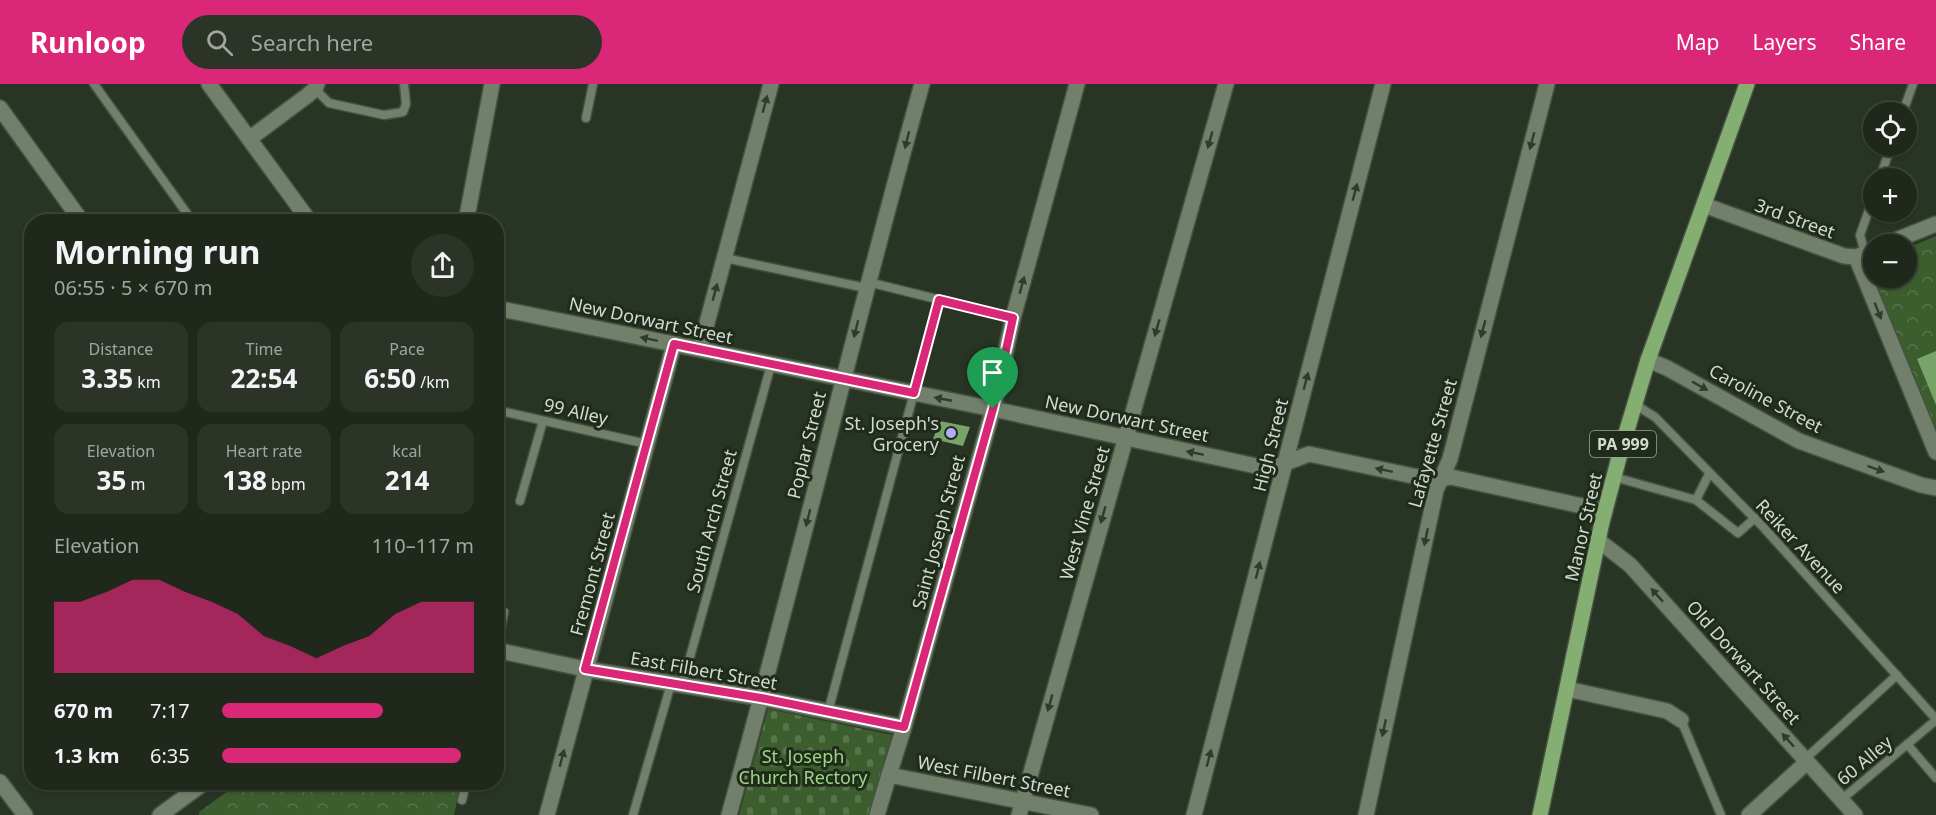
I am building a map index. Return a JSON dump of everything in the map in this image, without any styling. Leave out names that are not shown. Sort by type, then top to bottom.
[{"type":"main road","name":"Manor Street","points":[[1540,815],[1605,511],[1634,404],[1747,84]]},
{"type":"street","points":[[210,84],[303,214]]},
{"type":"street","points":[[468,214],[492,84]]},
{"type":"street","points":[[700,349],[771,84]]},
{"type":"street","name":"Poplar Street","points":[[729,815],[867,285],[922,84]]},
{"type":"street","name":"Saint Joseph Street","points":[[878,815],[993,409],[1013,318],[1077,84]]},
{"type":"street","name":"West Vine Street","points":[[1021,808],[1226,84]]},
{"type":"street","name":"High Street","points":[[1194,815],[1383,84]]},
{"type":"street","name":"Lafayette Street","points":[[1365,815],[1436,490],[1450,459],[1547,84]]},
{"type":"street","points":[[249,139],[316,87]]},
{"type":"street","points":[[0,108],[76,214]]},
{"type":"street","name":"3rd Street","points":[[1704,205],[1844,256],[1863,253]]},
{"type":"street","points":[[1911,234],[1936,224]]},
{"type":"street","points":[[1877,288],[1936,452]]},
{"type":"street","name":"New Dorwart Street","points":[[504,310],[993,409],[1270,469],[1309,454],[1432,480],[1451,477],[1605,511]]},
{"type":"street","name":"Fremont Street","points":[[547,815],[674,344]]},
{"type":"street","name":"Caroline Street","points":[[1648,360],[1667,368],[1799,441],[1921,485],[1936,488]]},
{"type":"street","name":"Old Dorwart Street","points":[[1599,541],[1630,565],[1855,815]]},
{"type":"street","name":"East Filbert Street","points":[[504,652],[585,669],[761,698],[904,727]]},
{"type":"street","points":[[1567,689],[1667,711],[1681,720]]},
{"type":"street","points":[[1749,815],[1806,761]]},
{"type":"street","name":"West Filbert Street","points":[[889,775],[1021,808],[1091,815]]},
{"type":"street","points":[[0,782],[25,815]]},
{"type":"street","points":[[160,815],[176,810],[197,790]]},
{"type":"lane","points":[[94,84],[187,214]]},
{"type":"lane","points":[[316,87],[329,103],[384,115],[403,112],[406,104],[405,84]]},
{"type":"lane","points":[[586,118],[593,84]]},
{"type":"lane","points":[[1907,102],[1913,84]]},
{"type":"lane","points":[[1863,246],[1860,235],[1865,222]]},
{"type":"lane","points":[[724,258],[867,285],[1013,318]]},
{"type":"lane","points":[[828,712],[939,300]]},
{"type":"lane","name":"South Arch Street","points":[[633,815],[677,685],[771,365]]},
{"type":"lane","name":"Reiker Avenue","points":[[1634,404],[1655,417],[1755,518],[1936,720],[1907,744]]},
{"type":"lane","name":"99 Alley","points":[[504,412],[648,444]]},
{"type":"lane","points":[[520,501],[543,421]]},
{"type":"lane","points":[[1696,500],[1709,474]]},
{"type":"lane","points":[[1614,477],[1696,500],[1738,533],[1755,518]]},
{"type":"lane","points":[[1806,761],[1897,675]]},
{"type":"lane","points":[[1681,720],[1721,815]]},
{"type":"lane","points":[[1907,744],[1936,778]]},
{"type":"lane","name":"60 Alley","points":[[1841,800],[1907,744]]},
{"type":"lane","points":[[462,800],[464,790]]},
{"type":"green space","points":[[1936,236],[1936,438],[1874,288],[1917,288],[1917,244]]},
{"type":"green space","name":"St. Joseph Church Rectory","points":[[768,709],[892,735],[869,815],[739,815]]},
{"type":"green space","points":[[229,790],[459,790],[454,815],[199,815],[199,812]]},
{"type":"building","points":[[1936,351],[1936,405],[1917,359]]},
{"type":"building","name":"St. Joseph's Grocery","points":[[940,421],[970,427],[963,446],[933,439]]},
{"type":"place","name":"St. Joseph's Grocery","points":[[951,433]]},
{"type":"route","points":[[939,300],[1013,318],[993,409],[904,727],[761,698],[585,669],[674,344],[914,393],[939,300]]}]
